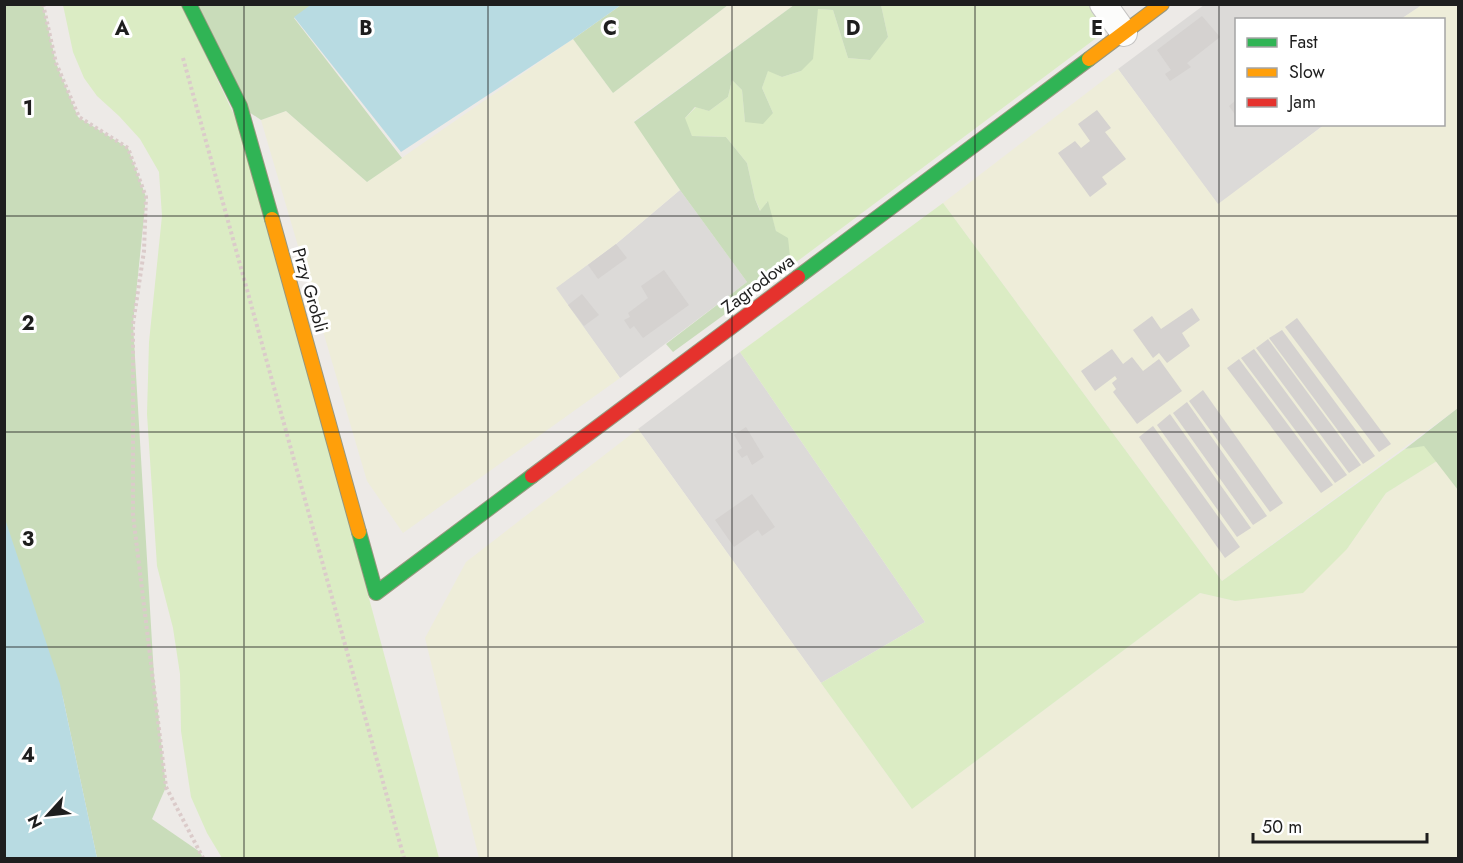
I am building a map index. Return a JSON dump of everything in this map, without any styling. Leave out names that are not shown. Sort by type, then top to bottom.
[{"type":"street","name":"Przy Grobli","points":[[189,4],[240,106],[376,593]]},
{"type":"street","points":[[1103,4],[1124,33]]},
{"type":"street","name":"Zagrodowa","points":[[376,593],[1162,4]]},
{"type":"path","points":[[43,4],[56,63],[78,117],[128,148],[146,197],[144,251],[133,324],[133,515],[166,787],[203,858]]},
{"type":"path","points":[[181,51],[404,858]]},
{"type":"shaded area","points":[[1204,5],[1422,5],[1402,18],[1235,18],[1235,126],[1323,126],[1218,205],[1118,69]]},
{"type":"shaded area","points":[[680,190],[747,282],[620,378],[555,288],[616,244]]},
{"type":"shaded area","points":[[740,352],[925,622],[821,683],[638,429]]},
{"type":"green space","points":[[4,5],[43,5],[56,63],[78,117],[128,148],[146,197],[133,324],[154,676],[166,787],[152,819],[200,852],[203,858],[97,858],[63,698],[5,524]]},
{"type":"green space","points":[[63,5],[182,5],[245,138],[439,858],[222,858],[207,833],[191,797],[181,731],[180,674],[173,628],[157,566],[147,414],[149,342],[162,216],[159,172],[140,139],[97,96],[84,78],[73,52]]},
{"type":"green space","points":[[189,5],[312,5],[294,18],[402,158],[367,182],[286,111],[261,120],[240,106]]},
{"type":"green space","points":[[621,5],[728,5],[613,93],[573,39]]},
{"type":"green space","points":[[728,5],[794,5],[634,121],[680,190],[616,244],[556,288],[620,378],[403,533],[367,481],[261,120],[286,111],[367,182],[573,39],[613,93]]},
{"type":"green space","points":[[794,5],[881,5],[888,37],[870,60],[848,58],[833,10],[818,9],[813,59],[801,71],[782,77],[768,71],[762,88],[773,113],[763,124],[745,122],[742,90],[732,80],[728,97],[709,111],[695,107],[685,118],[692,136],[726,137],[747,163],[760,211],[768,201],[776,231],[788,238],[791,266],[673,352],[666,344],[747,282],[634,122]]},
{"type":"green space","points":[[881,5],[1092,5],[1107,30],[791,266],[767,202],[761,212],[755,199],[747,163],[726,137],[692,136],[684,119],[696,107],[709,111],[728,97],[732,80],[742,90],[745,122],[773,113],[762,88],[768,70],[782,77],[801,71],[818,9],[833,10],[848,58],[869,60],[888,37]]},
{"type":"green space","points":[[1422,5],[1458,5],[1458,408],[1222,581],[943,203],[1118,69],[1218,204],[1323,126],[1445,126],[1445,18],[1402,18]]},
{"type":"green space","points":[[943,203],[1222,581],[1405,449],[1424,445],[1437,461],[1386,493],[1347,549],[1303,593],[1235,601],[1200,593],[912,809],[821,683],[925,622],[740,352]]},
{"type":"green space","points":[[1458,408],[1458,490],[1424,446],[1405,449]]},
{"type":"green space","points":[[638,429],[912,809],[1200,593],[1235,601],[1347,549],[1386,493],[1437,461],[1458,490],[1458,858],[479,858],[425,638],[466,562]]},
{"type":"water","points":[[312,4],[621,5],[401,152],[294,17]]},
{"type":"water","points":[[5,519],[60,684],[97,858],[5,858]]},
{"type":"building","points":[[1202,16],[1220,37],[1187,63],[1191,67],[1170,81],[1165,74],[1171,70],[1157,50]]},
{"type":"building","points":[[1235,101],[1235,115],[1229,106]]},
{"type":"building","points":[[1097,110],[1111,128],[1105,132],[1126,159],[1102,177],[1107,184],[1090,197],[1058,153],[1075,141],[1081,148],[1090,141],[1078,124]]},
{"type":"building","points":[[616,244],[627,258],[598,279],[588,265]]},
{"type":"building","points":[[664,270],[689,305],[643,338],[634,326],[630,329],[624,320],[630,317],[628,313],[648,298],[641,286]]},
{"type":"building","points":[[582,294],[599,315],[584,326],[568,305]]},
{"type":"building","points":[[1192,308],[1200,320],[1182,333],[1190,346],[1167,363],[1159,353],[1153,358],[1133,330],[1152,316],[1161,329]]},
{"type":"building","points":[[1297,318],[1391,444],[1379,452],[1285,327]]},
{"type":"building","points":[[1282,330],[1375,456],[1363,464],[1269,338]]},
{"type":"building","points":[[1268,339],[1361,465],[1349,473],[1256,348]]},
{"type":"building","points":[[1112,349],[1123,364],[1132,357],[1143,371],[1159,359],[1182,391],[1137,424],[1113,392],[1116,389],[1112,383],[1117,379],[1115,376],[1095,391],[1081,371]]},
{"type":"building","points":[[1254,349],[1347,475],[1335,483],[1241,358]]},
{"type":"building","points":[[1239,359],[1333,485],[1321,493],[1227,368]]},
{"type":"building","points":[[1203,390],[1283,503],[1270,512],[1189,401]]},
{"type":"building","points":[[1187,402],[1267,516],[1253,525],[1173,413]]},
{"type":"building","points":[[1170,414],[1251,528],[1237,537],[1157,425]]},
{"type":"building","points":[[1153,426],[1240,547],[1225,558],[1139,437]]},
{"type":"building","points":[[746,427],[764,457],[752,465],[747,455],[742,458],[737,451],[742,448],[734,435]]},
{"type":"building","points":[[752,494],[775,527],[762,536],[758,530],[734,547],[715,520]]},
{"type":"traffic: fast","points":[[189,4],[240,106],[272,219]]},
{"type":"traffic: fast","points":[[798,277],[1089,59]]},
{"type":"traffic: fast","points":[[359,532],[376,593],[532,476]]},
{"type":"traffic: slow","points":[[1089,59],[1162,4]]},
{"type":"traffic: slow","points":[[272,219],[359,532]]},
{"type":"traffic: jam","points":[[532,476],[798,277]]}]
